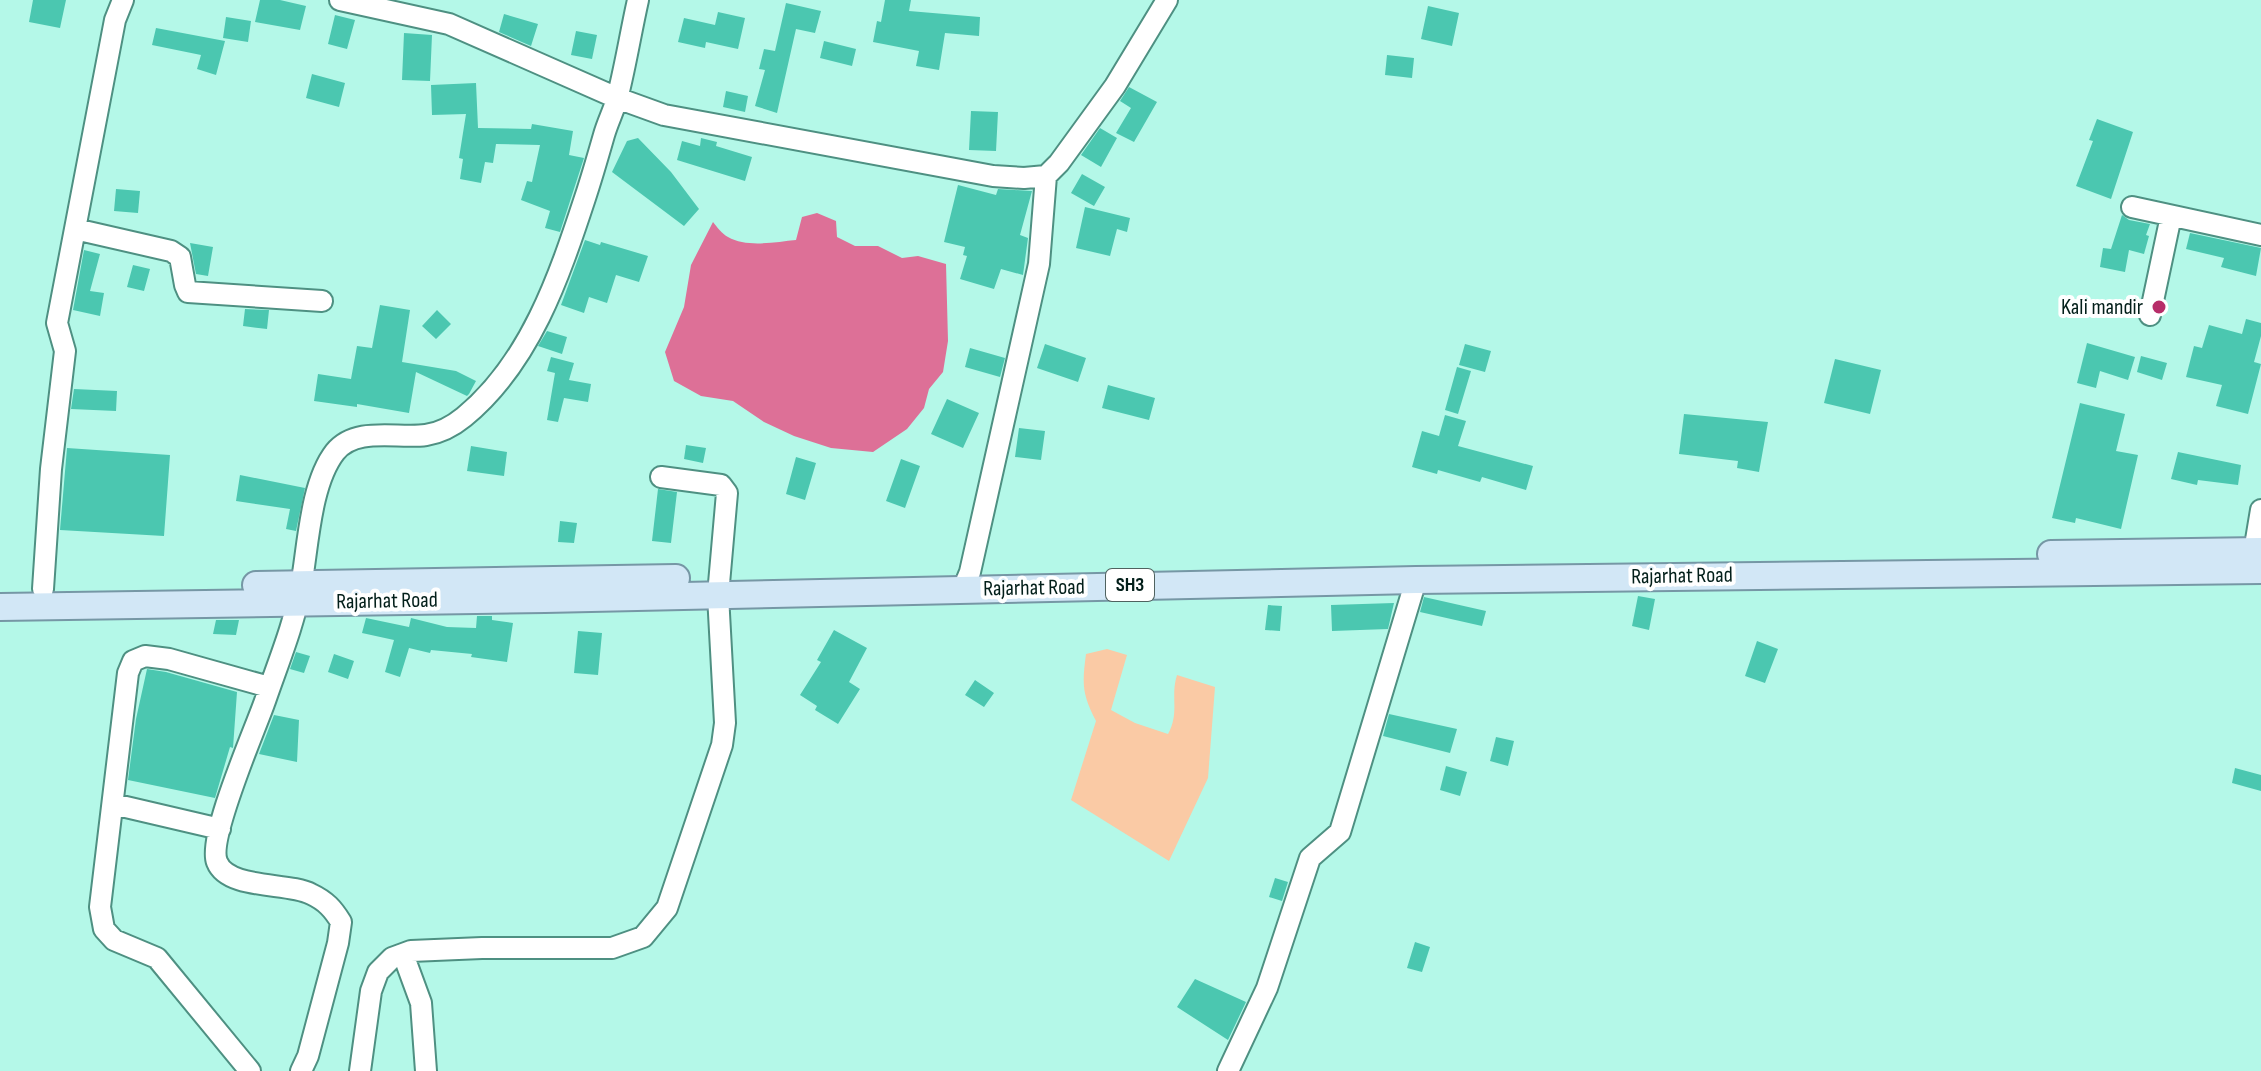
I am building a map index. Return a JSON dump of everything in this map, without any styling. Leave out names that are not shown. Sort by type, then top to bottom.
[{"type":"main road","name":"Rajarhat Road","points":[[0,607],[300,593],[967,580],[1454,562],[2259,558]]},
{"type":"main road","name":"Rajarhat Road","points":[[967,580],[1416,580],[2259,558]]},
{"type":"main road","name":"Rajarhat Road","points":[[0,590],[300,593]]},
{"type":"street","points":[[43,589],[51,469],[65,351],[57,323],[115,20],[123,0]]},
{"type":"street","points":[[340,0],[449,24],[617,98],[664,115],[979,173],[1024,178],[1046,176],[1059,163],[1115,86],[1167,0]]},
{"type":"street","points":[[301,1071],[308,1056],[341,922],[330,905],[308,892],[250,882],[227,873],[217,864],[215,852],[233,786],[267,696],[300,593],[305,547],[325,468],[336,450],[353,438],[425,435],[443,431],[465,417],[520,352],[545,306],[567,253],[617,98],[638,0]]},
{"type":"street","points":[[967,580],[1039,264],[1046,176]]},
{"type":"street","points":[[2132,207],[2261,235]]},
{"type":"street","points":[[2150,315],[2171,216]]},
{"type":"street","points":[[75,229],[171,251],[180,257],[188,292],[322,301]]},
{"type":"street","points":[[360,1071],[371,991],[378,972],[392,958],[403,954],[482,948],[612,948],[643,937],[667,908],[722,745],[725,723],[719,586],[727,493],[721,485],[661,477]]},
{"type":"street","points":[[2259,558],[2261,510]]},
{"type":"street","points":[[1228,1071],[1267,988],[1310,858],[1340,832],[1416,580]]},
{"type":"street","points":[[250,1071],[157,958],[114,940],[104,929],[100,907],[128,673],[133,661],[145,656],[169,659],[267,696]]},
{"type":"street","points":[[113,804],[220,829]]},
{"type":"street","points":[[403,954],[421,1003],[426,1071]]},
{"type":"shaded area","points":[[817,213],[836,221],[837,237],[855,246],[878,246],[902,258],[918,256],[946,264],[948,341],[943,372],[929,389],[924,408],[907,429],[873,452],[831,448],[794,436],[764,422],[733,401],[701,396],[674,381],[665,352],[684,307],[691,265],[713,222],[724,234],[736,240],[770,243],[796,240],[802,217]]},
{"type":"shaded area","points":[[1107,649],[1127,655],[1111,710],[1135,723],[1168,734],[1172,726],[1177,675],[1215,687],[1208,778],[1169,861],[1071,800],[1096,721],[1084,689],[1086,654]]},
{"type":"building","points":[[33,0],[66,0],[60,28],[29,22]]},
{"type":"building","points":[[260,0],[280,0],[306,6],[300,30],[255,22]]},
{"type":"building","points":[[885,0],[911,0],[909,11],[980,17],[979,36],[945,33],[939,70],[916,66],[919,51],[873,42]]},
{"type":"building","points":[[786,3],[821,11],[815,33],[796,29],[777,113],[755,106],[765,70],[759,69],[764,49],[775,51]]},
{"type":"building","points":[[1428,6],[1459,13],[1452,46],[1421,39]]},
{"type":"building","points":[[718,12],[745,18],[738,49],[706,42],[705,48],[678,42],[684,18],[715,25]]},
{"type":"building","points":[[504,14],[538,24],[531,46],[499,32]]},
{"type":"building","points":[[335,15],[355,20],[347,49],[328,44]]},
{"type":"building","points":[[226,17],[251,21],[248,42],[223,38]]},
{"type":"building","points":[[156,28],[225,41],[216,75],[197,69],[201,55],[152,45]]},
{"type":"building","points":[[576,31],[597,35],[592,59],[571,55]]},
{"type":"building","points":[[404,33],[432,35],[430,81],[402,80]]},
{"type":"building","points":[[824,41],[856,49],[852,66],[820,58]]},
{"type":"building","points":[[1387,55],[1414,58],[1412,78],[1385,75]]},
{"type":"building","points":[[312,74],[345,83],[339,107],[306,98]]},
{"type":"building","points":[[476,83],[478,128],[531,129],[532,124],[573,131],[569,155],[584,158],[560,232],[545,228],[550,211],[521,200],[527,181],[532,182],[540,145],[496,144],[493,163],[485,162],[481,183],[460,179],[463,159],[459,158],[466,114],[432,115],[431,85]]},
{"type":"building","points":[[1129,87],[1157,102],[1134,142],[1116,133],[1131,108],[1120,101]]},
{"type":"building","points":[[726,91],[748,96],[745,112],[723,107]]},
{"type":"building","points":[[971,111],[998,112],[996,151],[969,150]]},
{"type":"building","points":[[2097,119],[2133,132],[2111,199],[2076,186],[2093,141],[2089,140]]},
{"type":"building","points":[[1100,128],[1117,138],[1101,167],[1081,155]]},
{"type":"building","points":[[638,138],[671,172],[699,209],[684,226],[612,172],[627,141]]},
{"type":"building","points":[[701,138],[752,157],[745,181],[677,160],[682,141],[700,146]]},
{"type":"building","points":[[1082,174],[1105,187],[1094,206],[1071,193]]},
{"type":"building","points":[[958,185],[996,195],[998,189],[1032,191],[1020,235],[1028,238],[1023,275],[1001,269],[994,289],[960,279],[967,256],[963,255],[965,247],[944,242]]},
{"type":"building","points":[[116,189],[140,191],[138,213],[114,211]]},
{"type":"building","points":[[1085,207],[1130,218],[1127,232],[1117,229],[1110,256],[1076,248]]},
{"type":"building","points":[[2122,215],[2129,220],[2150,224],[2144,254],[2129,250],[2125,272],[2100,267],[2103,248],[2111,249]]},
{"type":"building","points":[[2190,233],[2261,248],[2256,276],[2221,267],[2224,258],[2186,249]]},
{"type":"building","points":[[585,240],[648,256],[639,282],[616,275],[607,303],[589,297],[584,313],[561,305]]},
{"type":"building","points":[[190,243],[213,247],[208,276],[196,274]]},
{"type":"building","points":[[84,250],[100,254],[90,291],[104,293],[100,316],[73,310]]},
{"type":"building","points":[[133,265],[150,269],[144,291],[127,287]]},
{"type":"building","points":[[380,305],[410,310],[402,362],[456,371],[476,381],[467,396],[416,372],[409,413],[357,404],[357,407],[314,401],[318,374],[351,379],[357,346],[372,348]]},
{"type":"building","points":[[245,309],[269,310],[267,329],[243,326]]},
{"type":"building","points":[[437,310],[451,324],[436,339],[422,326]]},
{"type":"building","points":[[2246,319],[2261,323],[2254,362],[2261,364],[2248,414],[2216,406],[2222,385],[2186,377],[2194,346],[2202,348],[2209,325],[2242,334]]},
{"type":"building","points":[[547,331],[567,337],[562,354],[538,346]]},
{"type":"building","points":[[2087,343],[2135,357],[2128,380],[2100,371],[2096,388],[2077,383]]},
{"type":"building","points":[[1045,344],[1086,358],[1078,382],[1037,368]]},
{"type":"building","points":[[1465,344],[1491,351],[1485,372],[1459,365]]},
{"type":"building","points":[[970,348],[1005,358],[1000,377],[965,367]]},
{"type":"building","points":[[2141,356],[2167,363],[2162,380],[2137,372]]},
{"type":"building","points":[[551,357],[574,363],[569,380],[591,384],[588,402],[564,398],[558,422],[547,420],[555,373],[547,371]]},
{"type":"building","points":[[1835,359],[1881,370],[1870,414],[1824,403]]},
{"type":"building","points":[[1457,367],[1471,371],[1458,414],[1445,410]]},
{"type":"building","points":[[1108,385],[1155,398],[1149,420],[1102,408]]},
{"type":"building","points":[[74,389],[117,391],[116,411],[71,409]]},
{"type":"building","points":[[947,399],[979,413],[963,448],[931,434]]},
{"type":"building","points":[[2080,403],[2125,414],[2116,451],[2138,455],[2121,529],[2076,518],[2075,523],[2052,518]]},
{"type":"building","points":[[1684,414],[1768,422],[1759,472],[1737,468],[1738,461],[1679,454]]},
{"type":"building","points":[[1445,415],[1466,421],[1458,446],[1533,466],[1526,490],[1482,477],[1480,482],[1438,470],[1437,474],[1412,467],[1422,431],[1439,436]]},
{"type":"building","points":[[1019,428],[1045,431],[1041,460],[1015,457]]},
{"type":"building","points":[[686,445],[706,448],[703,463],[684,459]]},
{"type":"building","points":[[471,446],[507,452],[504,476],[467,471]]},
{"type":"building","points":[[67,448],[170,455],[164,536],[60,530]]},
{"type":"building","points":[[2178,452],[2241,465],[2238,485],[2198,480],[2197,485],[2171,479]]},
{"type":"building","points":[[796,457],[816,463],[805,500],[786,494]]},
{"type":"building","points":[[901,459],[920,466],[905,508],[886,501]]},
{"type":"building","points":[[240,475],[305,488],[296,531],[286,529],[290,509],[236,501]]},
{"type":"building","points":[[658,489],[677,492],[671,543],[652,541]]},
{"type":"building","points":[[560,521],[577,523],[574,543],[558,542]]},
{"type":"building","points":[[1638,596],[1655,599],[1649,630],[1632,626]]},
{"type":"building","points":[[1424,597],[1486,611],[1482,626],[1420,612]]},
{"type":"building","points":[[1394,603],[1388,629],[1332,631],[1331,605]]},
{"type":"building","points":[[1268,605],[1282,606],[1280,631],[1265,630]]},
{"type":"building","points":[[477,616],[492,616],[492,620],[513,623],[507,662],[471,657],[472,654],[431,650],[430,653],[409,648],[400,677],[385,672],[394,640],[362,633],[366,618],[409,627],[411,618],[447,627],[476,628]]},
{"type":"building","points":[[216,620],[239,620],[236,635],[213,634]]},
{"type":"building","points":[[834,630],[867,648],[849,682],[860,689],[838,724],[815,710],[817,706],[800,695],[821,662],[817,660]]},
{"type":"building","points":[[578,631],[602,633],[598,675],[574,673]]},
{"type":"building","points":[[1757,641],[1778,649],[1765,683],[1745,676]]},
{"type":"building","points":[[296,652],[310,656],[304,673],[290,669]]},
{"type":"building","points":[[334,654],[354,661],[348,679],[328,672]]},
{"type":"building","points":[[147,669],[237,692],[233,748],[230,747],[215,798],[128,780],[136,719]]},
{"type":"building","points":[[975,680],[994,693],[984,707],[965,695]]},
{"type":"building","points":[[1389,714],[1457,729],[1450,753],[1383,736]]},
{"type":"building","points":[[274,715],[299,720],[297,762],[259,754]]},
{"type":"building","points":[[1496,737],[1514,741],[1508,766],[1490,761]]},
{"type":"building","points":[[1446,766],[1467,772],[1460,796],[1440,790]]},
{"type":"building","points":[[2235,768],[2261,775],[2261,791],[2232,783]]},
{"type":"building","points":[[1275,878],[1288,882],[1282,901],[1269,897]]},
{"type":"building","points":[[1415,942],[1430,947],[1422,972],[1407,968]]},
{"type":"building","points":[[1195,979],[1246,1002],[1228,1040],[1177,1007]]},
{"type":"place","name":"Kali mandir","points":[[2159,307]]}]
